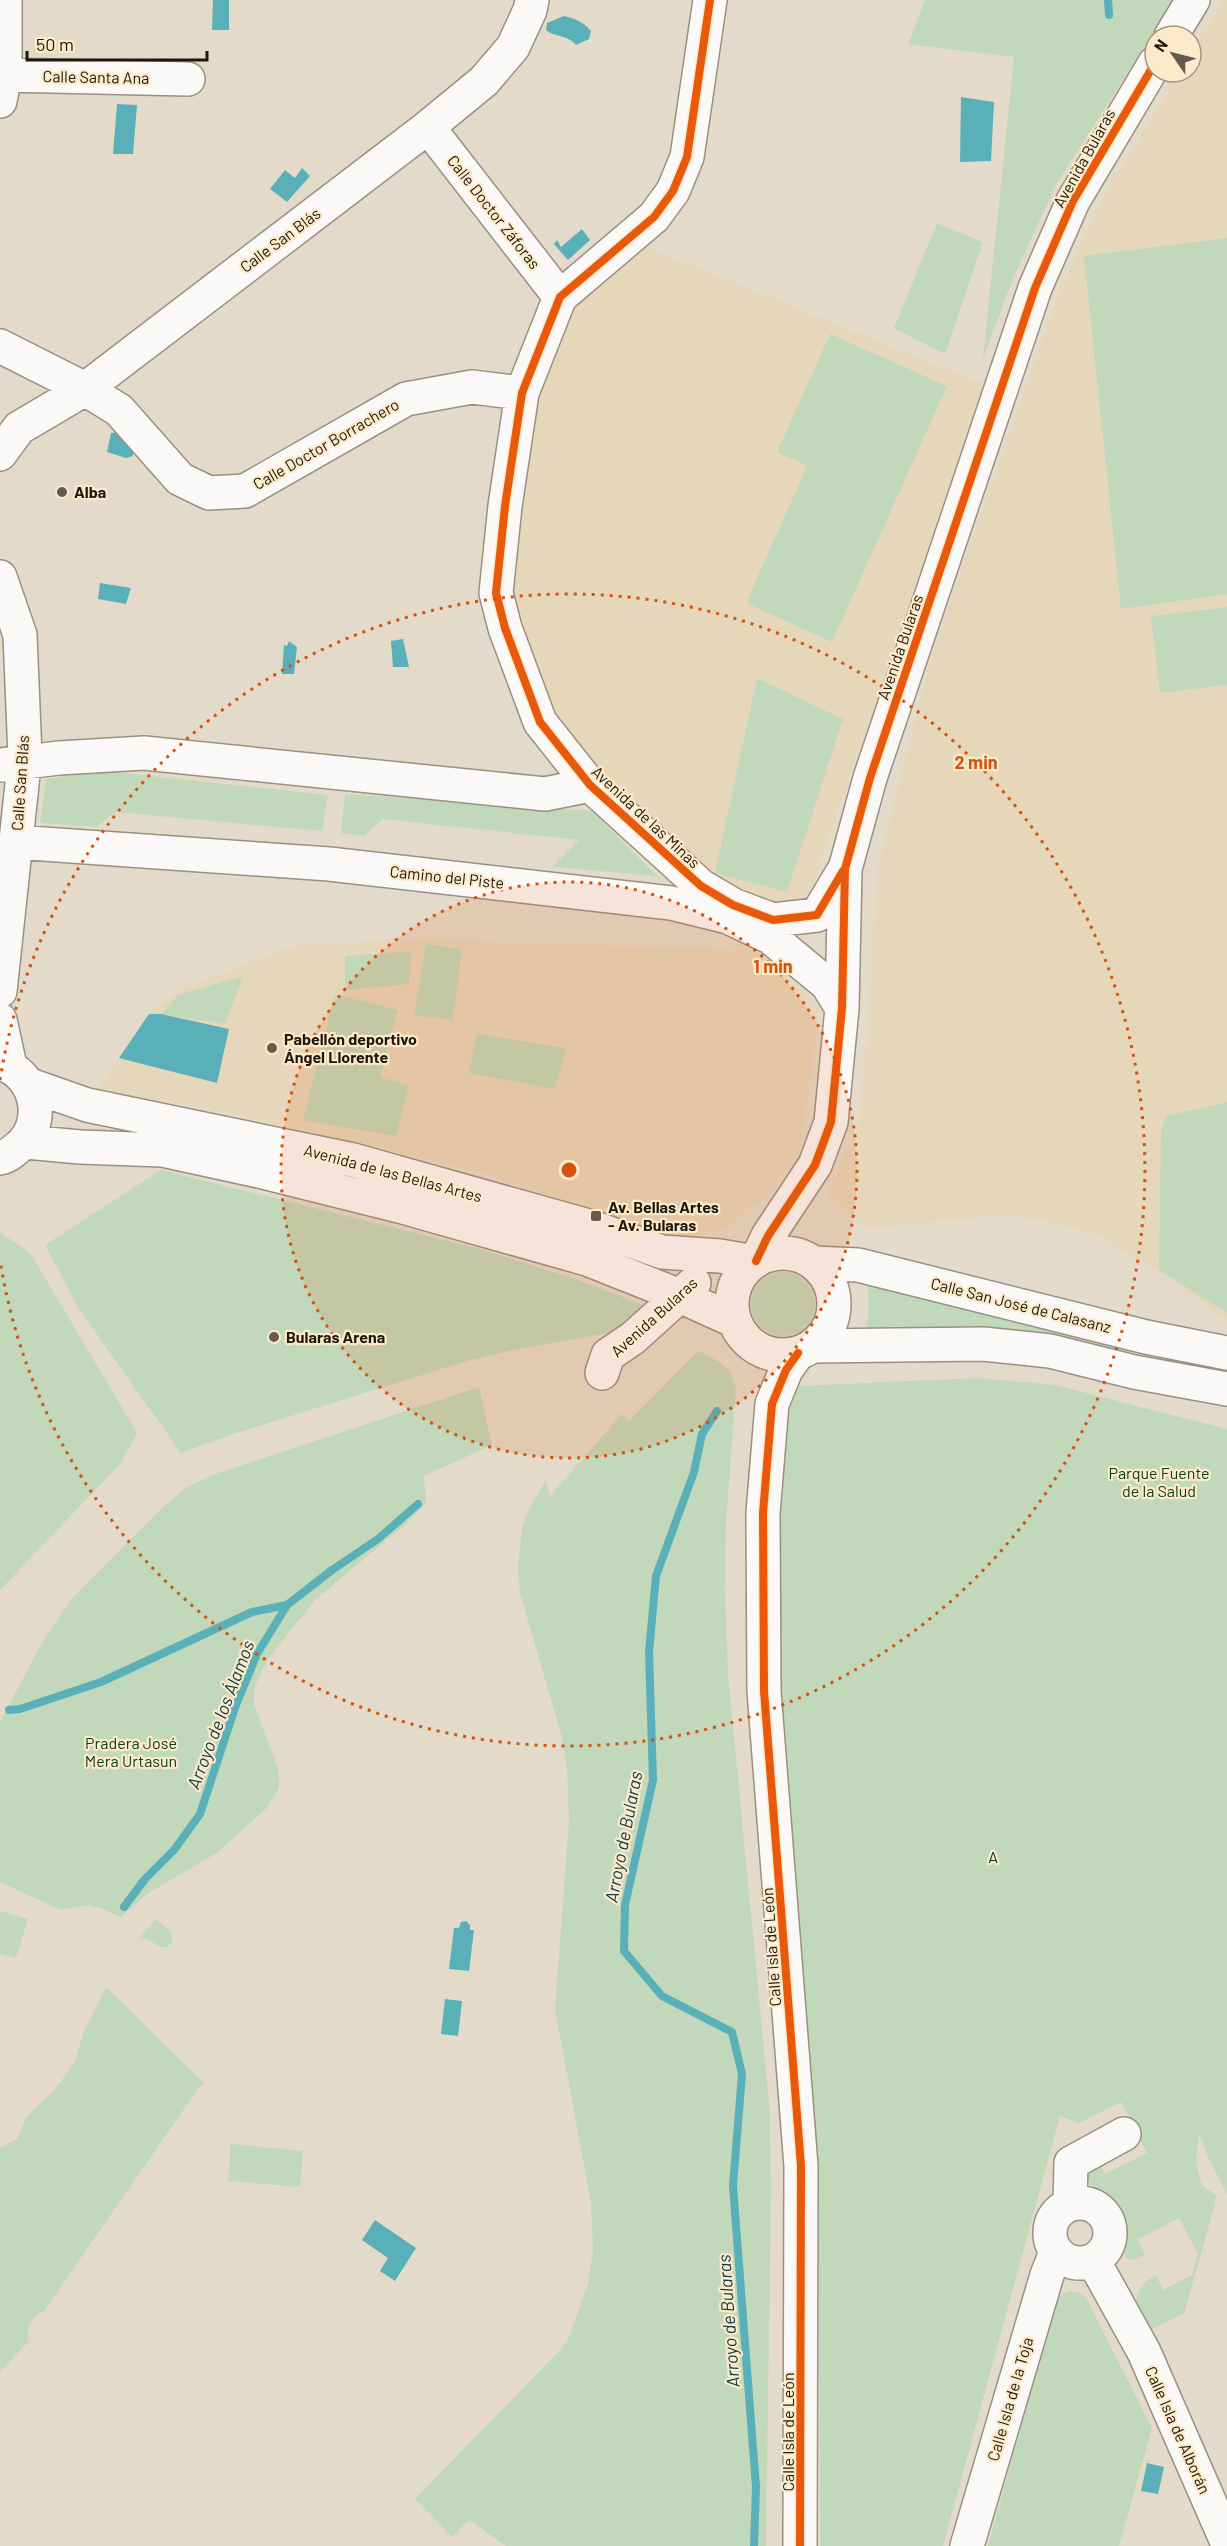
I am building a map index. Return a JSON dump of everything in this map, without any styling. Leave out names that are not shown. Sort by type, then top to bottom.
[{"type":"street","points":[[2,88],[5,0]]},
{"type":"street","name":"Calle San Blás","points":[[0,454],[20,428],[85,389],[428,127],[484,81],[513,47],[530,10],[532,0]]},
{"type":"street","points":[[560,297],[654,217],[673,191],[687,157],[710,0]]},
{"type":"street","points":[[1178,24],[1193,0]]},
{"type":"street","name":"Calle Santa Ana","points":[[2,88],[188,79]]},
{"type":"street","name":"Avenida Bularas","points":[[755,1261],[768,1236],[815,1165],[831,1122],[842,1008],[845,869],[870,778],[1035,288],[1073,201],[1143,83]]},
{"type":"street","name":"Calle Doctor Záforas","points":[[428,127],[560,297]]},
{"type":"street","name":"Avenida de las Minas","points":[[560,297],[522,393],[504,506],[496,593],[505,627],[540,722],[590,785],[701,886],[725,900],[773,920],[817,915]]},
{"type":"street","name":"Calle Doctor Borrachero","points":[[0,346],[85,389],[119,410],[180,479],[209,494],[245,491],[406,399],[472,387],[522,393]]},
{"type":"street","name":"Calle San Blás","points":[[0,578],[20,636],[12,763],[15,842],[0,991]]},
{"type":"street","points":[[12,763],[144,753],[545,795],[590,785]]},
{"type":"street","name":"Camino del Piste","points":[[15,842],[329,864],[671,903],[728,917],[770,937],[826,984],[842,1008]]},
{"type":"street","points":[[797,961],[817,915],[845,869]]},
{"type":"street","points":[[0,1020],[13,1071],[37,1114],[13,1150]]},
{"type":"street","name":"Avenida de las Bellas Artes","points":[[13,1071],[87,1105],[353,1160],[592,1227],[662,1252],[755,1261]]},
{"type":"street","name":"Avenida de las Bellas Artes","points":[[13,1150],[80,1147],[162,1150],[263,1172],[403,1207],[586,1259],[689,1300],[743,1332]]},
{"type":"street","points":[[805,1350],[826,1332],[833,1315],[834,1295],[827,1278],[814,1263],[801,1256],[785,1253],[770,1254],[755,1261],[742,1274],[734,1288],[732,1305],[743,1332],[773,1354],[781,1356],[805,1350],[983,1344],[1050,1350],[1134,1372],[1227,1389]]},
{"type":"street","name":"Avenida Bularas","points":[[689,1300],[720,1256]]},
{"type":"street","name":"Calle San José de Calasanz","points":[[814,1263],[868,1267],[1146,1337],[1227,1353]]},
{"type":"street","name":"Calle Isla de León","points":[[743,1332],[772,1404]]},
{"type":"street","name":"Calle Isla de León","points":[[800,2546],[801,2166],[764,1691],[763,1513],[772,1404],[786,1370],[805,1350]]},
{"type":"street","points":[[1070,2204],[1071,2163],[1124,2134]]},
{"type":"street","points":[[1080,2203],[1099,2210],[1109,2226],[1110,2236],[1107,2246],[1101,2255],[1093,2260],[1073,2263],[1056,2252],[1049,2234],[1050,2224],[1055,2216],[1070,2204],[1080,2203]]},
{"type":"street","name":"Calle Isla de la Toja","points":[[967,2546],[1047,2275],[1056,2252]]},
{"type":"street","name":"Calle Isla de Alborán","points":[[1093,2260],[1144,2352],[1227,2542]]},
{"type":"shaded area","points":[[1224,0],[1227,0],[1227,1320],[1159,1270],[1088,1231],[1014,1215],[869,1230],[827,1194],[858,1126],[868,1028],[877,871],[931,657],[1059,292],[1104,196],[1173,84],[1203,84],[1203,34]]},
{"type":"shaded area","points":[[644,246],[984,384],[813,884],[800,904],[779,910],[714,882],[603,778],[548,706],[512,593],[532,413],[571,303]]},
{"type":"shaded area","points":[[404,939],[759,951],[820,1006],[801,1148],[769,1193],[723,1229],[680,1239],[484,1173],[198,1106],[97,1091],[146,1017],[179,990],[292,946]]},
{"type":"green space","points":[[925,0],[1174,0],[1159,24],[1143,24],[1143,48],[1057,183],[1012,281],[983,359],[1014,57],[908,44]]},
{"type":"green space","points":[[937,223],[983,242],[945,354],[894,328]]},
{"type":"green space","points":[[1227,238],[1227,594],[1121,609],[1084,256]]},
{"type":"green space","points":[[830,334],[947,386],[832,642],[746,603],[807,466],[777,452]]},
{"type":"green space","points":[[1227,607],[1227,685],[1160,693],[1151,616]]},
{"type":"green space","points":[[757,678],[843,719],[787,892],[715,873]]},
{"type":"green space","points":[[104,771],[328,795],[322,831],[115,812],[97,827],[40,823],[46,779]]},
{"type":"green space","points":[[345,794],[592,811],[657,876],[552,867],[579,840],[383,819],[364,836],[341,833]]},
{"type":"green space","points":[[426,944],[462,949],[453,1020],[414,1015]]},
{"type":"green space","points":[[411,951],[409,984],[345,990],[345,956]]},
{"type":"green space","points":[[243,976],[225,1024],[161,1014],[178,995]]},
{"type":"green space","points":[[335,994],[398,1010],[380,1077],[409,1085],[396,1136],[303,1120]]},
{"type":"green space","points":[[477,1034],[566,1048],[555,1089],[469,1073]]},
{"type":"green space","points":[[1227,1102],[1227,1313],[1159,1270],[1161,1131],[1166,1116]]},
{"type":"green space","points":[[161,1170],[479,1249],[573,1278],[643,1305],[623,1324],[609,1333],[522,1348],[470,1360],[230,1435],[181,1453],[79,1309],[45,1245]]},
{"type":"green space","points":[[0,1232],[31,1254],[137,1433],[121,1463],[0,1590]]},
{"type":"green space","points":[[783,1272],[801,1278],[809,1286],[815,1304],[809,1322],[801,1330],[783,1336],[765,1330],[757,1322],[751,1304],[757,1286],[765,1278]]},
{"type":"green space","points":[[865,1276],[1133,1346],[1130,1358],[864,1335],[869,1306]]},
{"type":"green space","points":[[698,1351],[727,1369],[736,1389],[726,1522],[725,1591],[728,1674],[769,2102],[771,2184],[766,2546],[506,2546],[469,2520],[452,2537],[415,2499],[562,2348],[569,2337],[588,2284],[593,2250],[591,2203],[555,2009],[569,1821],[567,1767],[561,1734],[520,1593],[518,1569],[522,1527],[532,1503],[546,1480],[550,1496],[622,1414],[629,1421]]},
{"type":"green space","name":"A","points":[[978,1378],[1055,1385],[1227,1429],[1227,2194],[1208,2157],[1199,2133],[1196,2162],[1202,2185],[1216,2195],[1215,2204],[1184,2313],[1144,2333],[1136,2301],[1141,2287],[1156,2275],[1163,2290],[1192,2275],[1198,2254],[1179,2218],[1138,2239],[1145,2255],[1134,2260],[1126,2258],[1123,2248],[1122,2223],[1118,2210],[1085,2176],[1097,2158],[1105,2174],[1147,2153],[1121,2102],[1079,2123],[1060,2116],[943,2546],[820,2546],[819,2339],[814,2142],[800,1941],[774,1636],[777,1455],[791,1389],[798,1386]]},
{"type":"green space","name":"Pradera José Mera Urtasun","points":[[479,1387],[492,1445],[424,1476],[426,1503],[408,1522],[315,1600],[269,1657],[257,1681],[254,1694],[254,1705],[279,1771],[279,1788],[266,1809],[215,1854],[147,1894],[121,1917],[88,1905],[61,1910],[0,1882],[0,1722],[44,1639],[74,1596],[164,1506],[187,1487],[212,1475]]},
{"type":"green space","points":[[0,1911],[28,1919],[16,1958],[0,1954]]},
{"type":"green space","points":[[156,1919],[172,1933],[172,1942],[167,1947],[160,1947],[146,1938],[141,1940],[140,1937]]},
{"type":"green space","points":[[106,1987],[205,2084],[200,2086],[44,2311],[30,2323],[29,2341],[0,2372],[0,2148],[18,2138],[26,2117],[55,2089],[74,2064],[84,2031]]},
{"type":"green space","points":[[231,2144],[303,2151],[300,2187],[228,2181]]},
{"type":"green space","points":[[1069,2291],[1080,2293],[1086,2298],[1152,2428],[1119,2546],[988,2546],[1056,2301],[1062,2294]]},
{"type":"water","points":[[213,0],[229,0],[229,30],[212,30]]},
{"type":"water","points":[[564,16],[579,21],[588,28],[591,31],[589,39],[576,45],[569,39],[546,30],[547,23]]},
{"type":"water","points":[[961,97],[994,102],[991,161],[960,162]]},
{"type":"water","points":[[117,104],[137,105],[133,154],[113,154]]},
{"type":"water","points":[[302,168],[310,176],[287,202],[270,189],[285,170],[295,178]]},
{"type":"water","points":[[582,229],[590,240],[568,260],[554,244],[557,240],[561,247]]},
{"type":"water","points":[[121,432],[133,451],[133,456],[126,458],[107,452],[111,433]]},
{"type":"water","points":[[100,583],[131,588],[126,604],[98,599]]},
{"type":"water","points":[[403,639],[409,667],[393,667],[391,641]]},
{"type":"water","points":[[289,641],[297,647],[294,674],[282,674],[284,645],[287,646]]},
{"type":"water","points":[[149,1014],[161,1014],[229,1029],[217,1083],[119,1058]]},
{"type":"water","points":[[466,1921],[470,1925],[470,1930],[474,1930],[469,1971],[449,1969],[454,1928],[459,1928],[461,1922]]},
{"type":"water","points":[[445,1999],[462,2001],[458,2036],[441,2034]]},
{"type":"water","points":[[375,2220],[416,2248],[395,2281],[380,2271],[388,2258],[362,2240]]},
{"type":"water","points":[[1147,2463],[1164,2467],[1158,2494],[1141,2491]]},
{"type":"waterway","points":[[1108,0],[1109,15]]},
{"type":"waterway","name":"Arroyo de Bularas","points":[[717,1411],[702,1434],[694,1472],[656,1576],[649,1652],[653,1780],[625,1905],[624,1951],[662,1996],[732,2032],[742,2074],[733,2186],[756,2487],[754,2546]]},
{"type":"waterway","name":"Arroyo de los Álamos","points":[[124,1907],[145,1879],[174,1850],[200,1814],[236,1705],[257,1654],[287,1605],[332,1570],[378,1539],[418,1504]]},
{"type":"waterway","points":[[9,1710],[20,1709],[101,1682],[252,1612],[287,1605]]},
{"type":"cycle path","points":[[710,0],[687,157],[673,191],[654,217],[560,297],[522,393],[505,506],[496,593],[505,628],[540,722],[590,785],[701,886],[733,905],[773,920],[817,915],[843,871]]},
{"type":"cycle path","points":[[756,1261],[768,1236],[815,1165],[831,1122],[842,1008],[845,869],[870,778],[1035,288],[1073,201],[1143,83]]},
{"type":"cycle path","points":[[798,1353],[786,1370],[772,1404],[763,1513],[764,1691],[801,2166],[800,2546]]},
{"type":"place","name":"Alba","points":[[62,492]]},
{"type":"place","name":"Pabellón deportivo Ángel Llorente","points":[[272,1048]]},
{"type":"place","name":"Av. Bellas Artes - Av. Bularas","points":[[596,1216]]},
{"type":"place","name":"Bularas Arena","points":[[274,1337]]},
{"type":"park label","name":"Parque Fuente de la Salud","points":[[1159,1482]]}]
